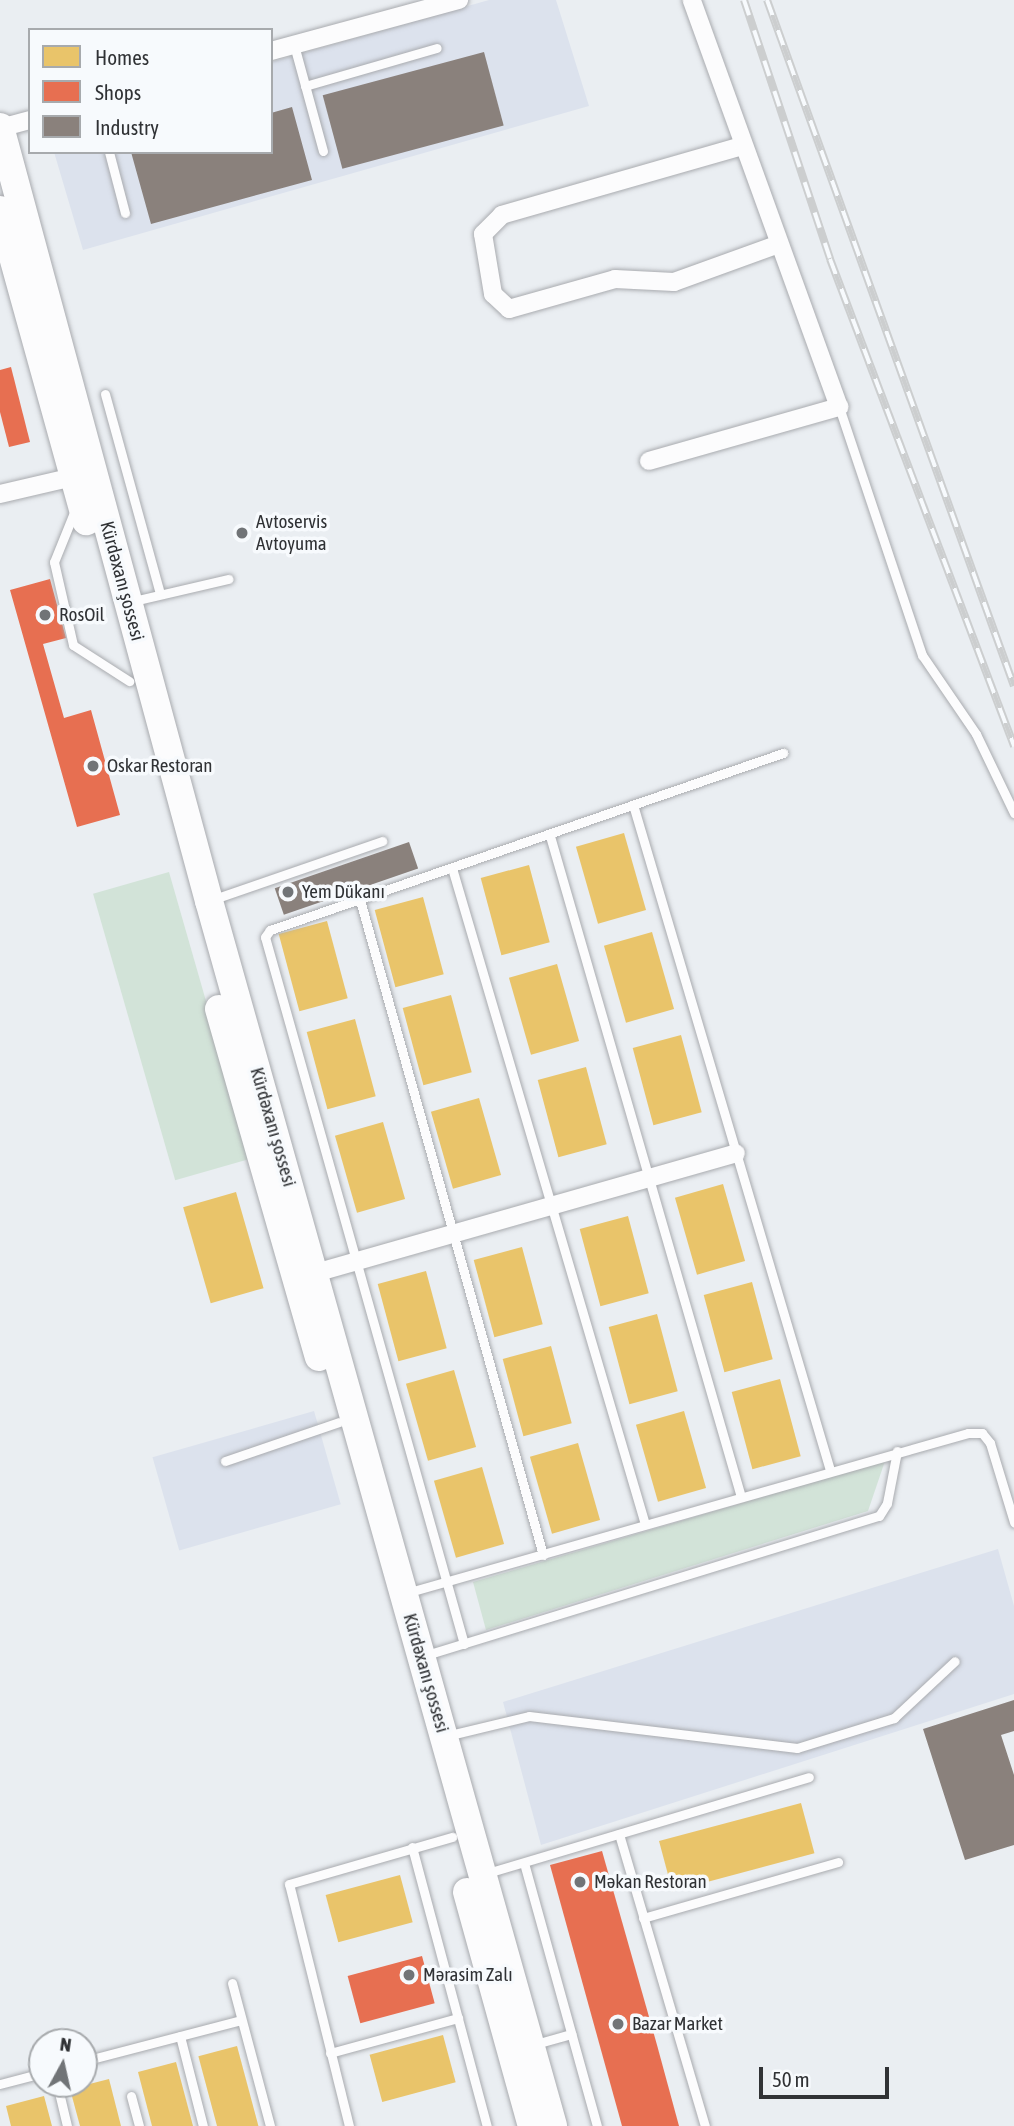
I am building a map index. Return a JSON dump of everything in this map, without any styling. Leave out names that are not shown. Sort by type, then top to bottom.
[{"type":"main road","name":"Kürdəxanı şossesi","points":[[0,127],[129,681],[305,1276],[404,1593],[553,2126]]},
{"type":"main road","name":"Kürdəxanı şossesi","points":[[0,210],[83,490],[127,602],[209,901],[305,1276],[338,1422],[532,2126]]},
{"type":"street","points":[[273,50],[459,0]]},
{"type":"street","points":[[649,461],[839,407],[742,146],[692,0]]},
{"type":"street","points":[[0,127],[28,120]]},
{"type":"street","points":[[742,146],[502,215],[482,234],[493,294],[509,309],[615,279],[674,282],[779,244]]},
{"type":"street","points":[[0,494],[83,490]]},
{"type":"street","points":[[305,1276],[736,1153]]},
{"type":"lane","points":[[294,45],[323,151]]},
{"type":"lane","points":[[305,86],[437,48]]},
{"type":"lane","points":[[110,154],[125,212]]},
{"type":"lane","points":[[104,394],[160,594]]},
{"type":"lane","points":[[839,407],[922,655],[976,734],[1014,813]]},
{"type":"lane","points":[[83,490],[54,562],[73,645],[129,681]]},
{"type":"lane","points":[[127,602],[228,579]]},
{"type":"lane","points":[[464,1644],[265,946],[270,930],[634,808],[783,752]]},
{"type":"lane","points":[[634,808],[831,1471]]},
{"type":"lane","points":[[550,836],[741,1496]]},
{"type":"lane","points":[[209,901],[382,841]]},
{"type":"lane","points":[[453,869],[549,1206],[645,1524]]},
{"type":"lane","points":[[360,900],[543,1555]]},
{"type":"lane","points":[[225,1461],[338,1422]]},
{"type":"lane","points":[[404,1593],[897,1451],[982,1433],[1014,1522]]},
{"type":"lane","points":[[422,1657],[878,1516],[887,1503],[897,1451]]},
{"type":"lane","points":[[444,1737],[529,1716],[797,1748],[894,1718],[955,1661]]},
{"type":"lane","points":[[482,1875],[809,1777]]},
{"type":"lane","points":[[619,1835],[705,2126]]},
{"type":"lane","points":[[349,2126],[289,1884],[412,1847],[452,1838]]},
{"type":"lane","points":[[412,1847],[487,2126]]},
{"type":"lane","points":[[643,1918],[838,1862]]},
{"type":"lane","points":[[524,1863],[597,2126]]},
{"type":"lane","points":[[232,1983],[270,2126]]},
{"type":"lane","points":[[330,2053],[458,2018]]},
{"type":"lane","points":[[98,2057],[241,2020]]},
{"type":"lane","points":[[531,2045],[571,2034]]},
{"type":"lane","points":[[180,2036],[203,2126]]},
{"type":"lane","points":[[0,2084],[28,2077]]},
{"type":"lane","points":[[131,2096],[139,2126]]},
{"type":"lane","points":[[60,2098],[67,2126]]},
{"type":"shaded area","points":[[489,0],[556,0],[589,106],[83,250],[55,154],[273,154],[273,61]]},
{"type":"shaded area","points":[[314,1411],[341,1504],[179,1551],[153,1457]]},
{"type":"shaded area","points":[[998,1549],[1014,1606],[1014,1694],[541,1845],[503,1702]]},
{"type":"green space","points":[[169,872],[251,1158],[175,1180],[93,894]]},
{"type":"green space","points":[[885,1461],[868,1511],[486,1630],[473,1582]]},
{"type":"building: Homes","points":[[624,833],[646,910],[598,924],[576,847]]},
{"type":"building: Homes","points":[[529,865],[550,942],[501,955],[481,878]]},
{"type":"building: Homes","points":[[423,897],[444,974],[395,987],[375,910]]},
{"type":"building: Homes","points":[[327,921],[348,998],[299,1011],[279,934]]},
{"type":"building: Homes","points":[[652,932],[674,1009],[626,1023],[604,946]]},
{"type":"building: Homes","points":[[557,964],[579,1041],[531,1055],[509,978]]},
{"type":"building: Homes","points":[[451,995],[472,1072],[423,1085],[403,1008]]},
{"type":"building: Homes","points":[[355,1019],[376,1096],[327,1109],[307,1032]]},
{"type":"building: Homes","points":[[681,1035],[702,1112],[653,1125],[633,1048]]},
{"type":"building: Homes","points":[[586,1067],[607,1144],[558,1157],[538,1080]]},
{"type":"building: Homes","points":[[479,1098],[501,1175],[453,1189],[431,1112]]},
{"type":"building: Homes","points":[[383,1122],[405,1199],[357,1213],[335,1136]]},
{"type":"building: Homes","points":[[723,1184],[745,1261],[697,1275],[675,1198]]},
{"type":"building: Homes","points":[[236,1192],[264,1288],[211,1303],[183,1207]]},
{"type":"building: Homes","points":[[628,1216],[649,1293],[600,1306],[580,1229]]},
{"type":"building: Homes","points":[[522,1247],[543,1324],[494,1337],[474,1260]]},
{"type":"building: Homes","points":[[426,1271],[447,1348],[398,1361],[378,1284]]},
{"type":"building: Homes","points":[[752,1282],[773,1359],[724,1372],[704,1295]]},
{"type":"building: Homes","points":[[657,1314],[678,1391],[629,1404],[609,1327]]},
{"type":"building: Homes","points":[[551,1346],[572,1423],[523,1436],[503,1359]]},
{"type":"building: Homes","points":[[454,1370],[476,1447],[428,1461],[406,1384]]},
{"type":"building: Homes","points":[[780,1379],[801,1456],[752,1469],[732,1392]]},
{"type":"building: Homes","points":[[684,1411],[706,1488],[658,1502],[636,1425]]},
{"type":"building: Homes","points":[[578,1443],[600,1520],[552,1534],[530,1457]]},
{"type":"building: Homes","points":[[482,1467],[504,1544],[456,1558],[434,1481]]},
{"type":"building: Homes","points":[[801,1803],[814,1853],[672,1891],[659,1841]]},
{"type":"building: Homes","points":[[400,1875],[413,1922],[338,1942],[326,1895]]},
{"type":"building: Homes","points":[[443,2035],[456,2082],[382,2102],[370,2055]]},
{"type":"building: Homes","points":[[237,2046],[258,2126],[217,2126],[198,2056]]},
{"type":"building: Homes","points":[[176,2062],[193,2126],[152,2126],[138,2072]]},
{"type":"building: Homes","points":[[109,2079],[121,2126],[80,2126],[72,2098],[98,2098],[98,2082]]},
{"type":"building: Homes","points":[[45,2098],[52,2126],[11,2126],[6,2106]]},
{"type":"building: Shops","points":[[11,367],[30,442],[9,447],[0,412],[0,370]]},
{"type":"building: Shops","points":[[50,579],[66,638],[43,644],[64,718],[91,710],[120,815],[77,827],[10,590]]},
{"type":"building: Shops","points":[[602,1851],[679,2126],[622,2126],[550,1865]]},
{"type":"building: Shops","points":[[422,1956],[435,2003],[360,2023],[348,1976]]},
{"type":"building: Industry","points":[[484,52],[504,125],[342,169],[323,95]]},
{"type":"building: Industry","points":[[292,107],[312,180],[151,224],[132,154],[273,154],[273,112]]},
{"type":"building: Industry","points":[[409,842],[418,868],[284,915],[275,888]]},
{"type":"building: Industry","points":[[1014,1700],[1014,1731],[1001,1735],[1014,1775],[1014,1845],[965,1860],[923,1729]]},
{"type":"railway","points":[[744,0],[830,259],[1014,746]]},
{"type":"railway","points":[[767,0],[1014,686]]},
{"type":"place","name":"Avtoservis Avtoyuma","points":[[242,533]]},
{"type":"place","name":"RosOil","points":[[45,615]]},
{"type":"place","name":"Oskar Restoran","points":[[93,766]]},
{"type":"place","name":"Yem Dükanı","points":[[288,892]]},
{"type":"place","name":"Məkan Restoran","points":[[580,1882]]},
{"type":"place","name":"Mərasim Zalı","points":[[409,1975]]},
{"type":"place","name":"Bazar Market","points":[[618,2024]]}]
